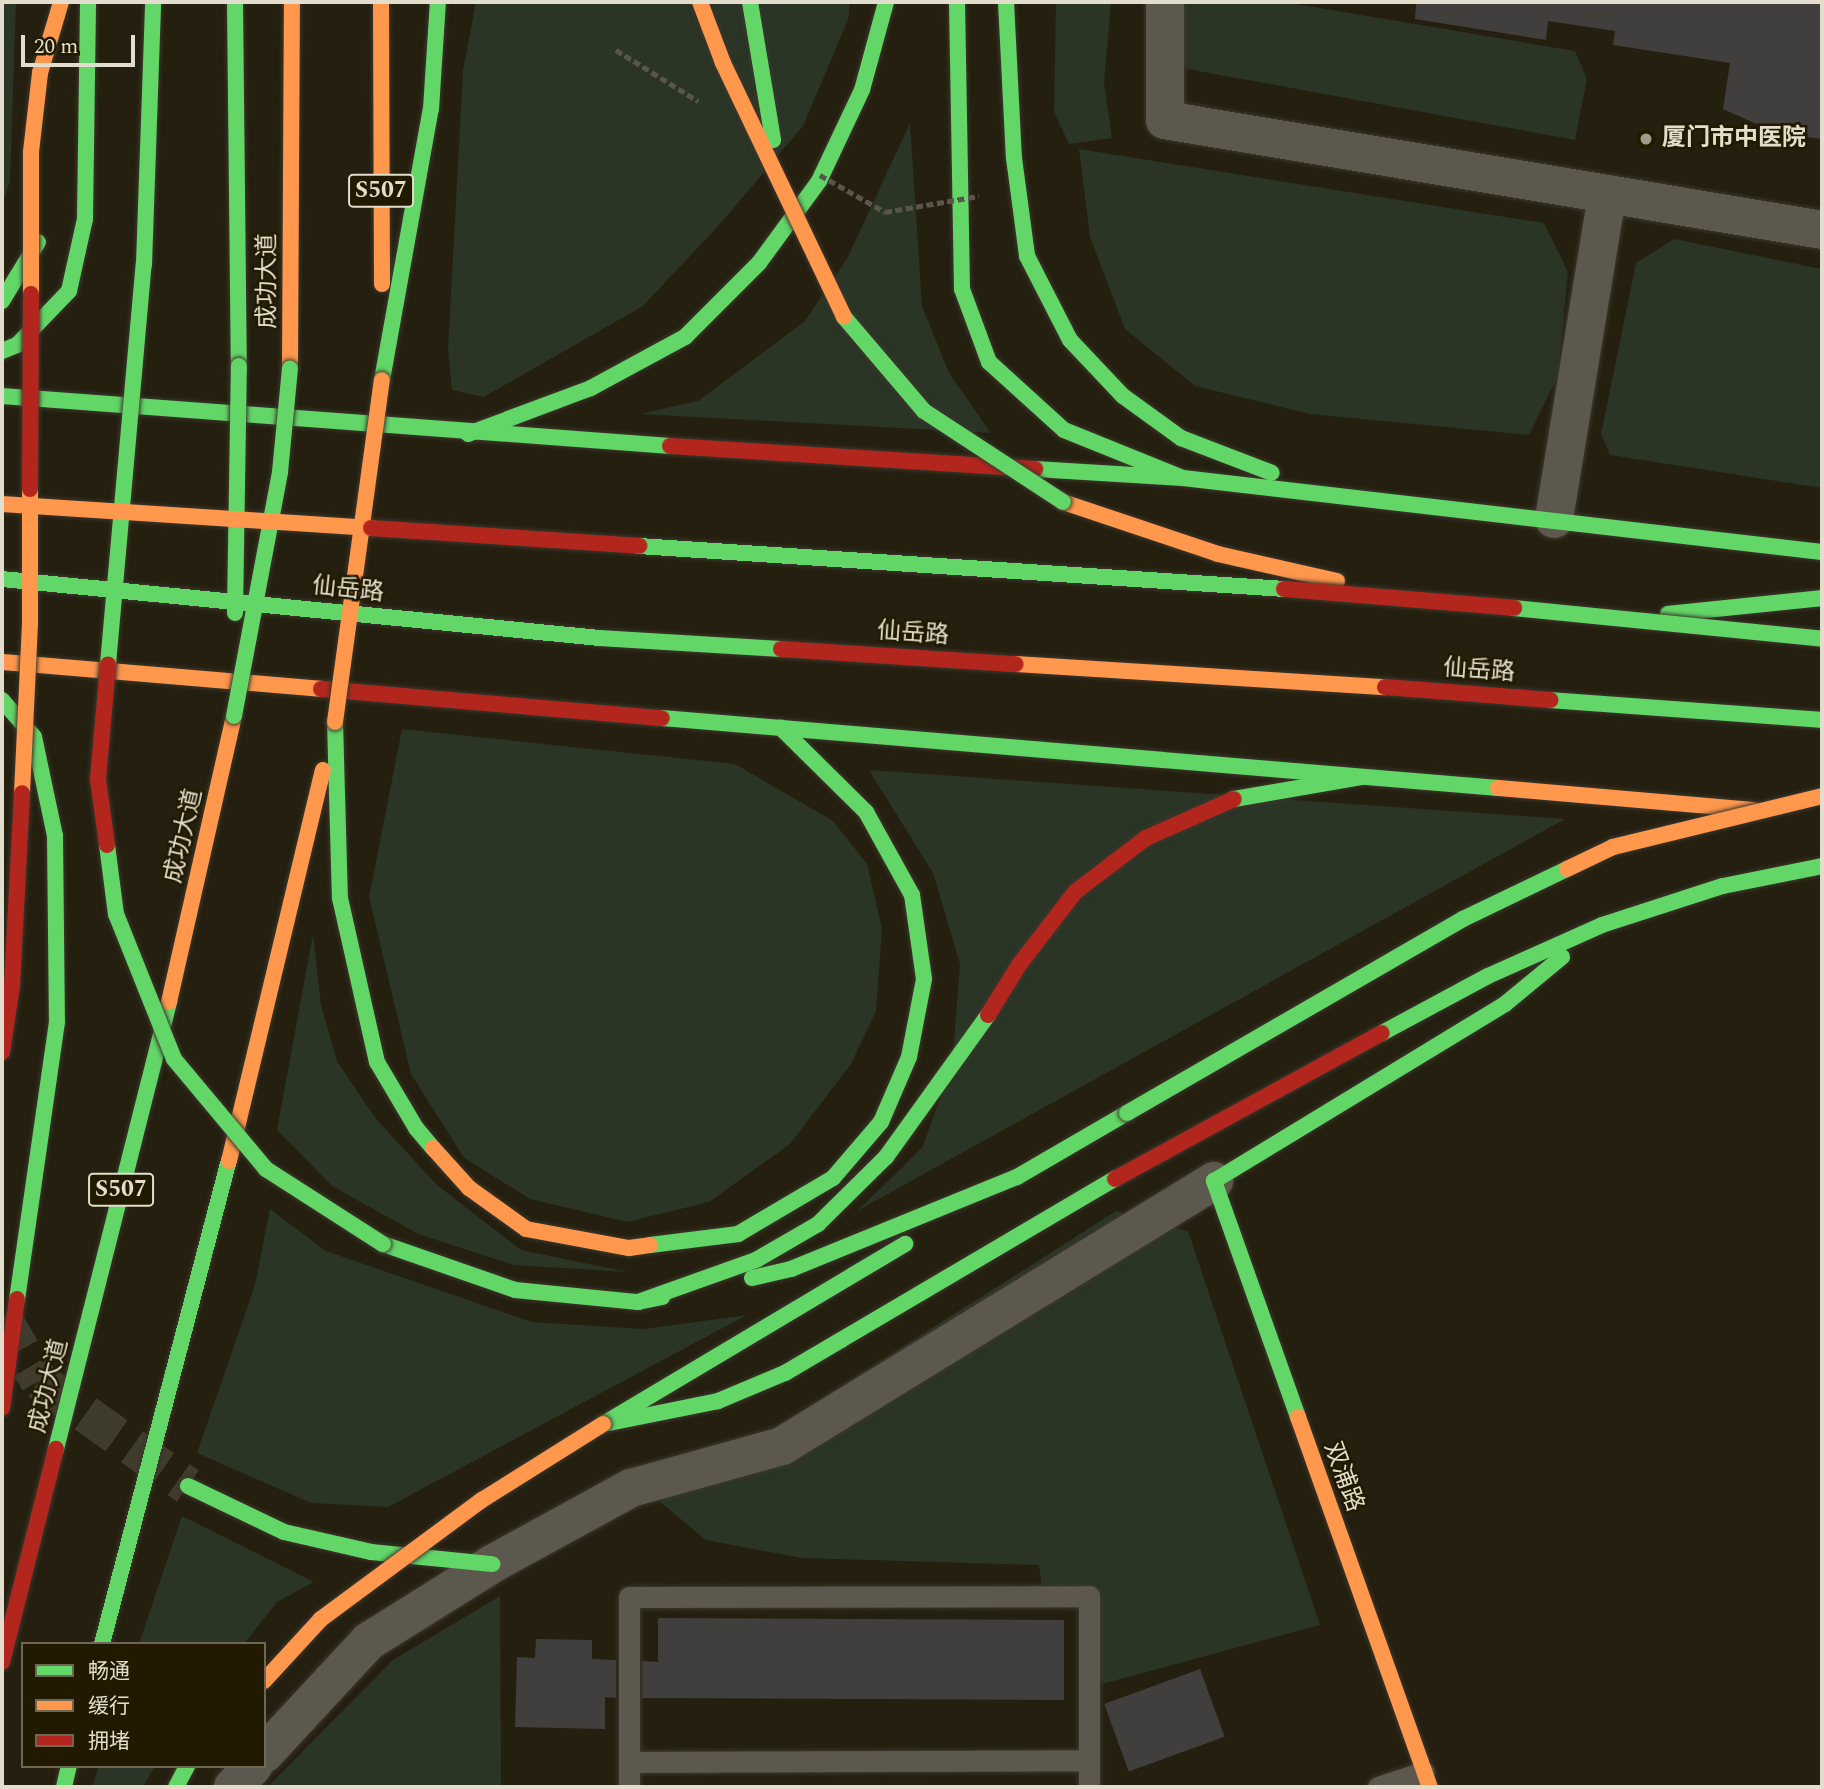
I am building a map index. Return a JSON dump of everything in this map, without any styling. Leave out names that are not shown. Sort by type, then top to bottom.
[{"type":"main road","points":[[2,301],[49,224],[43,2]]},
{"type":"main road","points":[[2,1052],[12,985],[30,624],[31,152],[40,73],[61,2]]},
{"type":"main road","points":[[2,351],[17,345],[69,291],[85,219],[88,2]]},
{"type":"main road","points":[[153,2],[144,264],[98,779],[116,914],[174,1059],[266,1169],[383,1244],[515,1290],[638,1302],[791,1269],[1017,1177]]},
{"type":"main road","points":[[234,2],[239,366],[234,716]]},
{"type":"main road","name":"成功大道","points":[[2,1662],[173,988],[234,716],[280,472],[290,368],[292,2]]},
{"type":"main road","name":"S507","points":[[103,1642],[204,1265],[335,722],[382,380],[381,2]]},
{"type":"main road","points":[[382,380],[431,109],[438,2]]},
{"type":"main road","points":[[700,2],[782,194],[841,314],[924,411],[1063,502],[1218,554],[1408,597]]},
{"type":"main road","points":[[750,2],[782,194]]},
{"type":"main road","points":[[468,434],[591,388],[685,337],[759,263],[819,181],[862,90],[886,2]]},
{"type":"main road","points":[[957,2],[962,289],[989,362],[1064,430],[1183,478]]},
{"type":"main road","points":[[1006,2],[1014,158],[1027,256],[1070,340],[1123,396],[1181,438],[1317,490]]},
{"type":"main road","points":[[2,396],[468,434],[1183,478],[1317,490],[1822,552]]},
{"type":"main road","points":[[2,504],[1408,597],[1613,620],[1822,639]]},
{"type":"main road","name":"仙岳路","points":[[2,579],[599,638],[1357,685],[1822,720]]},
{"type":"main road","points":[[1613,620],[1822,598]]},
{"type":"main road","points":[[2,662],[1822,815]]},
{"type":"main road","points":[[2,700],[34,737],[55,836],[57,1009],[2,1408]]},
{"type":"main road","points":[[335,722],[340,898],[377,1062],[416,1128],[469,1188],[526,1229],[629,1248],[738,1234],[833,1178],[881,1122],[909,1057],[924,979],[912,895],[866,812],[780,728]]},
{"type":"main road","points":[[638,1302],[756,1260],[818,1224],[886,1157],[962,1057],[1019,965],[1075,892],[1146,838],[1230,800],[1361,777]]},
{"type":"main road","points":[[266,1679],[321,1619],[482,1500],[603,1424],[1017,1177],[1463,919],[1613,846],[1788,801],[1822,796]]},
{"type":"main road","points":[[2,811],[8,830],[2,888]]},
{"type":"main road","points":[[603,1424],[718,1401],[785,1373],[1155,1156],[1488,976],[1602,925],[1723,886],[1822,866]]},
{"type":"main road","points":[[1214,1181],[1505,1004],[1602,925]]},
{"type":"main road","name":"双浦路","points":[[1214,1181],[1427,1780]]},
{"type":"main road","points":[[188,1486],[284,1532],[371,1552],[492,1564]]},
{"type":"main road","points":[[64,1787],[69,1768]]},
{"type":"main road","points":[[176,1787],[186,1768]]},
{"type":"street","points":[[1165,2],[1165,120],[1822,230]]},
{"type":"street","points":[[1554,519],[1607,194]]},
{"type":"street","points":[[266,1752],[369,1641],[492,1564],[631,1488],[782,1446],[1214,1181]]},
{"type":"street","points":[[233,1787],[251,1768]]},
{"type":"lane","points":[[629,1787],[629,1597],[991,1596],[1089,1596],[1089,1787]]},
{"type":"lane","points":[[629,1762],[1089,1760]]},
{"type":"lane","points":[[1378,1787],[1427,1780]]},
{"type":"path","points":[[808,168],[885,212],[979,196]]},
{"type":"green space","points":[[2,2],[16,2],[10,181],[2,207]]},
{"type":"green space","points":[[476,2],[850,2],[848,20],[803,126],[721,223],[643,306],[484,397],[452,390],[448,349],[463,71]]},
{"type":"green space","points":[[1056,2],[1111,2],[1104,83],[1112,138],[1069,144],[1054,112]]},
{"type":"green space","points":[[1181,2],[1284,2],[1575,51],[1587,79],[1575,140],[1182,68]]},
{"type":"green space","points":[[910,123],[922,306],[949,373],[991,433],[640,414],[698,401],[805,321],[848,257]]},
{"type":"green space","points":[[1079,149],[1544,223],[1568,272],[1558,376],[1529,435],[1310,414],[1195,386],[1125,329],[1090,237]]},
{"type":"green space","points":[[1674,239],[1822,269],[1822,488],[1610,455],[1601,434],[1636,263]]},
{"type":"green space","points":[[402,729],[735,764],[833,821],[867,864],[882,929],[876,1011],[851,1064],[790,1144],[709,1202],[627,1222],[530,1199],[464,1158],[411,1074],[369,897]]},
{"type":"green space","points":[[869,770],[1565,819],[857,1211],[922,1148],[952,1066],[960,964],[933,873]]},
{"type":"green space","points":[[313,934],[321,1005],[337,1061],[376,1119],[437,1185],[521,1250],[628,1272],[514,1265],[418,1234],[332,1186],[277,1130]]},
{"type":"green space","points":[[270,1209],[326,1251],[532,1322],[644,1329],[747,1315],[388,1507],[311,1503],[197,1453],[255,1285]]},
{"type":"green space","points":[[1116,1211],[1188,1231],[1320,1625],[1087,1688],[1084,1604],[1043,1595],[1039,1565],[801,1558],[706,1540],[660,1502]]},
{"type":"green space","points":[[182,1516],[314,1582],[277,1602],[246,1642],[140,1642]]},
{"type":"green space","points":[[500,1596],[501,1787],[267,1787],[393,1660]]},
{"type":"green space","points":[[98,1768],[154,1768],[143,1787],[92,1787]]},
{"type":"building","points":[[1416,2],[1822,2],[1822,139],[1777,133],[1723,109],[1730,63],[1613,45],[1615,31],[1548,21],[1546,40],[1415,19]]},
{"type":"building","points":[[658,1618],[1064,1620],[1064,1700],[642,1698],[642,1661],[658,1662]]},
{"type":"building","points":[[536,1639],[592,1640],[592,1659],[616,1660],[616,1698],[605,1697],[605,1729],[515,1727],[517,1657],[535,1658]]},
{"type":"building","points":[[1200,1669],[1225,1737],[1129,1772],[1104,1704]]},
{"type":"tunnel","points":[[2,1317],[39,1381],[188,1486]]},
{"type":"traffic: fast","points":[[2,351],[17,345],[69,291],[85,219],[88,2]]},
{"type":"traffic: fast","points":[[108,664],[144,264],[153,2]]},
{"type":"traffic: fast","points":[[235,2],[239,366]]},
{"type":"traffic: fast","points":[[382,380],[431,109],[438,2]]},
{"type":"traffic: fast","points":[[750,2],[773,140]]},
{"type":"traffic: fast","points":[[468,434],[591,388],[685,337],[759,263],[819,181],[862,90],[886,2]]},
{"type":"traffic: fast","points":[[957,2],[962,289],[989,362],[1064,430],[1183,478]]},
{"type":"traffic: fast","points":[[1006,2],[1014,158],[1027,256],[1070,340],[1123,396],[1181,438],[1272,473]]},
{"type":"traffic: fast","points":[[2,301],[38,242]]},
{"type":"traffic: fast","points":[[844,317],[924,411],[1063,502]]},
{"type":"traffic: fast","points":[[235,613],[239,366]]},
{"type":"traffic: fast","points":[[234,716],[280,472],[290,368]]},
{"type":"traffic: fast","points":[[2,396],[670,446]]},
{"type":"traffic: fast","points":[[1035,469],[1183,478],[1822,552]]},
{"type":"traffic: fast","points":[[639,546],[1284,589]]},
{"type":"traffic: fast","points":[[2,579],[599,638],[781,649]]},
{"type":"traffic: fast","points":[[1668,614],[1822,598]]},
{"type":"traffic: fast","points":[[1514,608],[1822,639]]},
{"type":"traffic: fast","points":[[2,700],[34,737],[55,836],[57,1022],[17,1299]]},
{"type":"traffic: fast","points":[[1550,700],[1822,720]]},
{"type":"traffic: fast","points":[[662,718],[1498,788]]},
{"type":"traffic: fast","points":[[335,722],[340,898],[377,1062],[416,1128],[433,1148]]},
{"type":"traffic: fast","points":[[650,1245],[738,1234],[833,1178],[881,1122],[909,1057],[924,979],[912,895],[866,812],[781,728]]},
{"type":"traffic: fast","points":[[1234,799],[1361,777]]},
{"type":"traffic: fast","points":[[107,845],[116,914],[174,1059],[266,1169],[383,1244]]},
{"type":"traffic: fast","points":[[1382,1033],[1488,976],[1602,925],[1723,886],[1822,866]]},
{"type":"traffic: fast","points":[[1127,1113],[1463,919],[1567,869]]},
{"type":"traffic: fast","points":[[1298,1417],[1214,1181],[1505,1004],[1562,957]]},
{"type":"traffic: fast","points":[[56,1449],[169,1002]]},
{"type":"traffic: fast","points":[[638,1302],[756,1260],[818,1224],[886,1157],[988,1015]]},
{"type":"traffic: fast","points":[[752,1278],[791,1269],[1017,1177],[1127,1113]]},
{"type":"traffic: fast","points":[[103,1642],[229,1161]]},
{"type":"traffic: fast","points":[[609,1423],[718,1401],[785,1373],[1115,1179]]},
{"type":"traffic: fast","points":[[383,1244],[515,1290],[638,1302],[662,1297]]},
{"type":"traffic: fast","points":[[603,1424],[905,1244]]},
{"type":"traffic: fast","points":[[188,1486],[284,1532],[371,1552],[492,1564]]},
{"type":"traffic: fast","points":[[64,1787],[69,1768]]},
{"type":"traffic: fast","points":[[176,1787],[186,1768]]},
{"type":"traffic: slow","points":[[31,294],[31,152],[40,73],[61,2]]},
{"type":"traffic: slow","points":[[290,368],[292,2]]},
{"type":"traffic: slow","points":[[381,2],[382,284]]},
{"type":"traffic: slow","points":[[700,2],[723,63],[844,317]]},
{"type":"traffic: slow","points":[[335,722],[382,380]]},
{"type":"traffic: slow","points":[[22,793],[30,624],[30,489]]},
{"type":"traffic: slow","points":[[1063,502],[1218,554],[1337,581]]},
{"type":"traffic: slow","points":[[2,504],[371,528]]},
{"type":"traffic: slow","points":[[2,662],[321,689]]},
{"type":"traffic: slow","points":[[1016,664],[1385,687]]},
{"type":"traffic: slow","points":[[169,1002],[234,716]]},
{"type":"traffic: slow","points":[[229,1161],[323,770]]},
{"type":"traffic: slow","points":[[1498,788],[1754,810]]},
{"type":"traffic: slow","points":[[1567,869],[1613,847],[1822,796]]},
{"type":"traffic: slow","points":[[433,1148],[469,1188],[526,1229],[629,1248],[650,1245]]},
{"type":"traffic: slow","points":[[1298,1417],[1430,1787]]},
{"type":"traffic: slow","points":[[266,1679],[321,1619],[482,1500],[603,1424]]},
{"type":"traffic: jam","points":[[30,489],[31,294]]},
{"type":"traffic: jam","points":[[670,446],[1035,469]]},
{"type":"traffic: jam","points":[[371,528],[639,546]]},
{"type":"traffic: jam","points":[[1284,589],[1514,608]]},
{"type":"traffic: jam","points":[[781,649],[1016,664]]},
{"type":"traffic: jam","points":[[107,845],[98,779],[108,664]]},
{"type":"traffic: jam","points":[[1385,687],[1550,700]]},
{"type":"traffic: jam","points":[[321,689],[662,718]]},
{"type":"traffic: jam","points":[[2,1052],[12,985],[22,793]]},
{"type":"traffic: jam","points":[[988,1015],[1019,965],[1075,892],[1146,838],[1234,799]]},
{"type":"traffic: jam","points":[[1115,1179],[1382,1033]]},
{"type":"traffic: jam","points":[[2,1408],[17,1299]]},
{"type":"traffic: jam","points":[[2,1662],[56,1449]]},
{"type":"place","name":"厦门市中医院","points":[[1646,139]]}]
